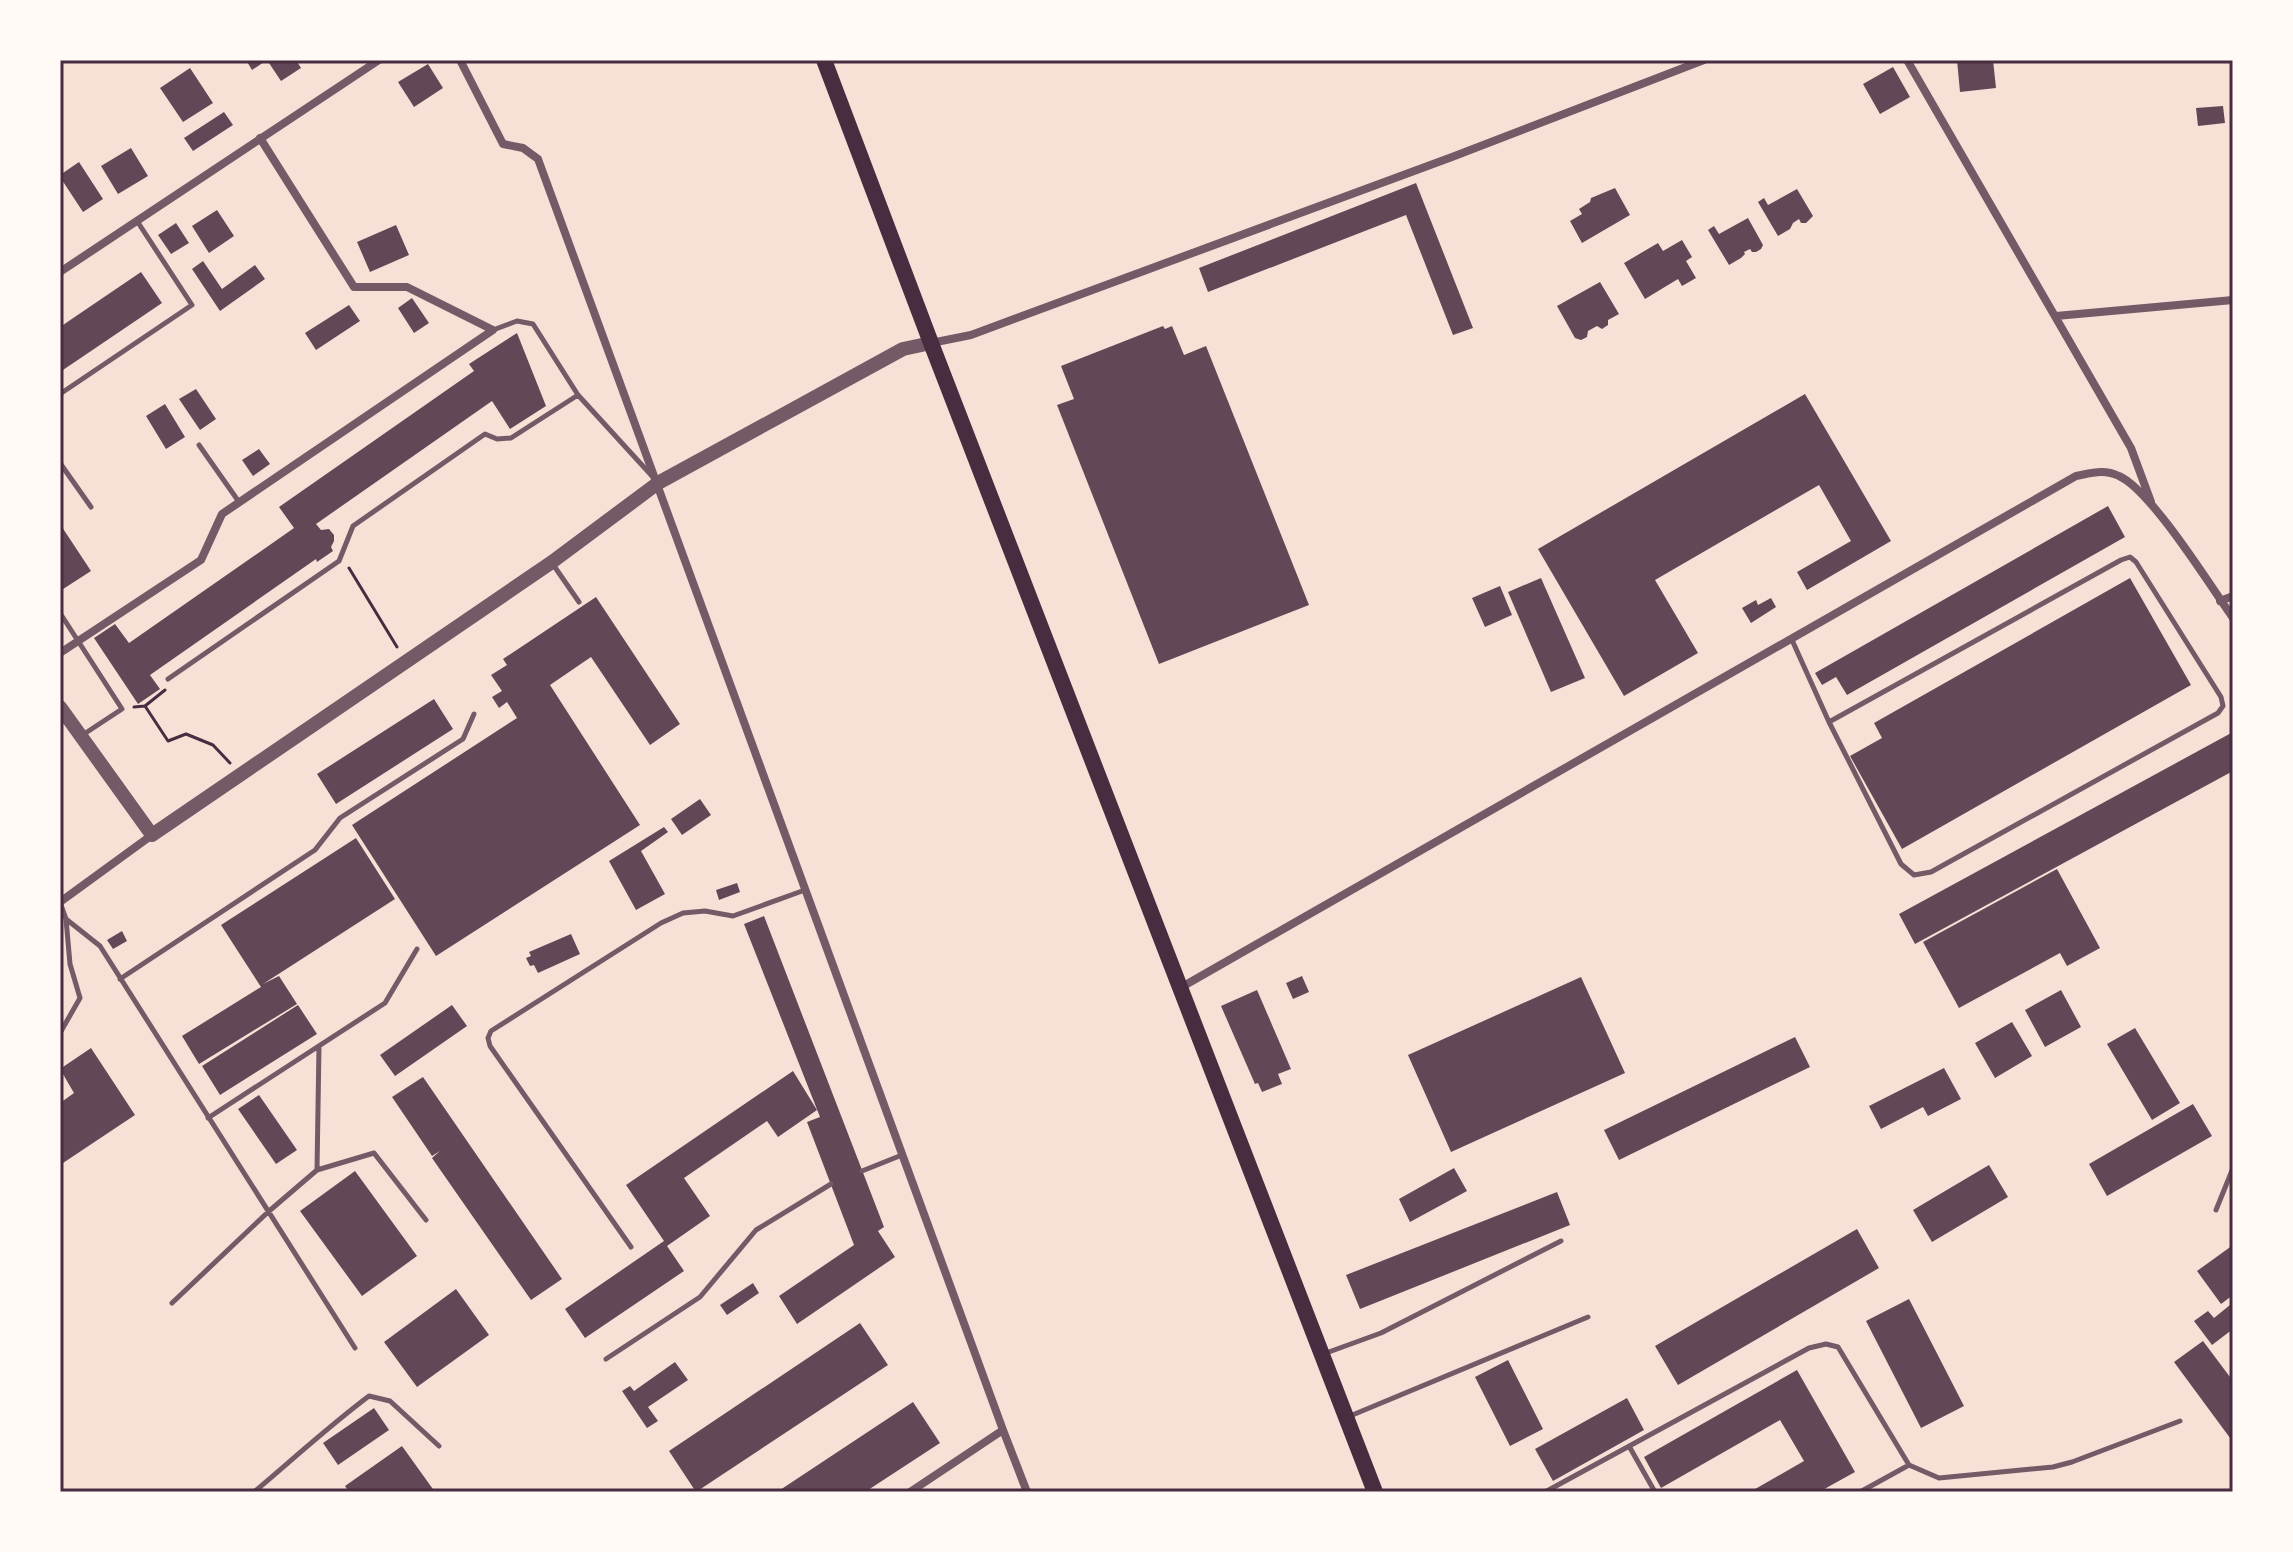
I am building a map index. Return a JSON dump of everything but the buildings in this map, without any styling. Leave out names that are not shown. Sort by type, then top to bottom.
[{"type":"main road","points":[[824,60],[1375,1492]]},
{"type":"street","points":[[60,272],[379,60]]},
{"type":"street","points":[[460,60],[503,144],[523,148],[538,159],[1027,1492]]},
{"type":"street","points":[[60,902],[152,835],[552,562],[658,483],[903,349],[971,335],[1704,60]]},
{"type":"street","points":[[1907,60],[2131,448],[2151,502]]},
{"type":"street","points":[[60,653],[201,560],[222,514],[493,330],[407,287],[354,287],[260,138]]},
{"type":"street","points":[[2056,316],[2233,300]]},
{"type":"street","points":[[1179,988],[2076,476],[2101,471],[2122,477],[2151,502],[2233,618]]},
{"type":"street","points":[[2220,601],[2233,596]]},
{"type":"street","points":[[60,707],[152,835]]},
{"type":"street","points":[[910,1492],[1003,1430]]},
{"type":"lane","points":[[60,394],[192,305],[136,220]]},
{"type":"lane","points":[[493,330],[517,321],[533,324],[578,395],[658,483]]},
{"type":"lane","points":[[168,679],[339,561],[353,526],[485,434],[497,439],[511,438],[578,395]]},
{"type":"lane","points":[[199,445],[239,502]]},
{"type":"lane","points":[[60,463],[91,507]]},
{"type":"lane","points":[[1792,640],[1829,722],[1901,864],[1914,875],[1931,872],[2218,713],[2223,706],[2221,697],[2130,557],[1829,722]]},
{"type":"lane","points":[[552,562],[579,602]]},
{"type":"lane","points":[[60,613],[122,709],[81,737]]},
{"type":"lane","points":[[120,979],[315,850],[340,818],[463,739],[474,714]]},
{"type":"lane","points":[[631,1247],[490,1046],[488,1038],[491,1031],[661,923],[683,913],[705,911],[733,916],[806,889]]},
{"type":"lane","points":[[60,902],[66,919],[70,964],[80,998],[60,1033]]},
{"type":"lane","points":[[66,919],[100,946],[355,1348]]},
{"type":"lane","points":[[208,1118],[385,1003],[417,949]]},
{"type":"lane","points":[[317,1170],[319,1046]]},
{"type":"lane","points":[[172,1303],[317,1170],[374,1153],[426,1220]]},
{"type":"lane","points":[[862,1171],[902,1155]]},
{"type":"lane","points":[[2216,1210],[2233,1168]]},
{"type":"lane","points":[[606,1359],[700,1297],[756,1230],[831,1184]]},
{"type":"lane","points":[[1321,1355],[1381,1333],[1561,1241]]},
{"type":"lane","points":[[1346,1417],[1588,1317]]},
{"type":"lane","points":[[1545,1492],[1809,1348],[1826,1344],[1838,1347],[1909,1465],[1939,1478],[2053,1467],[2180,1421]]},
{"type":"lane","points":[[254,1492],[331,1424],[369,1396],[390,1401],[439,1446]]},
{"type":"lane","points":[[1629,1446],[1655,1492]]},
{"type":"lane","points":[[1860,1492],[1909,1465]]},
{"type":"path","points":[[339,561],[351,570],[393,637],[404,662]]},
{"type":"path","points":[[122,709],[145,706],[164,693],[168,679]]},
{"type":"path","points":[[145,706],[168,741],[186,734],[213,745],[241,774]]}]
